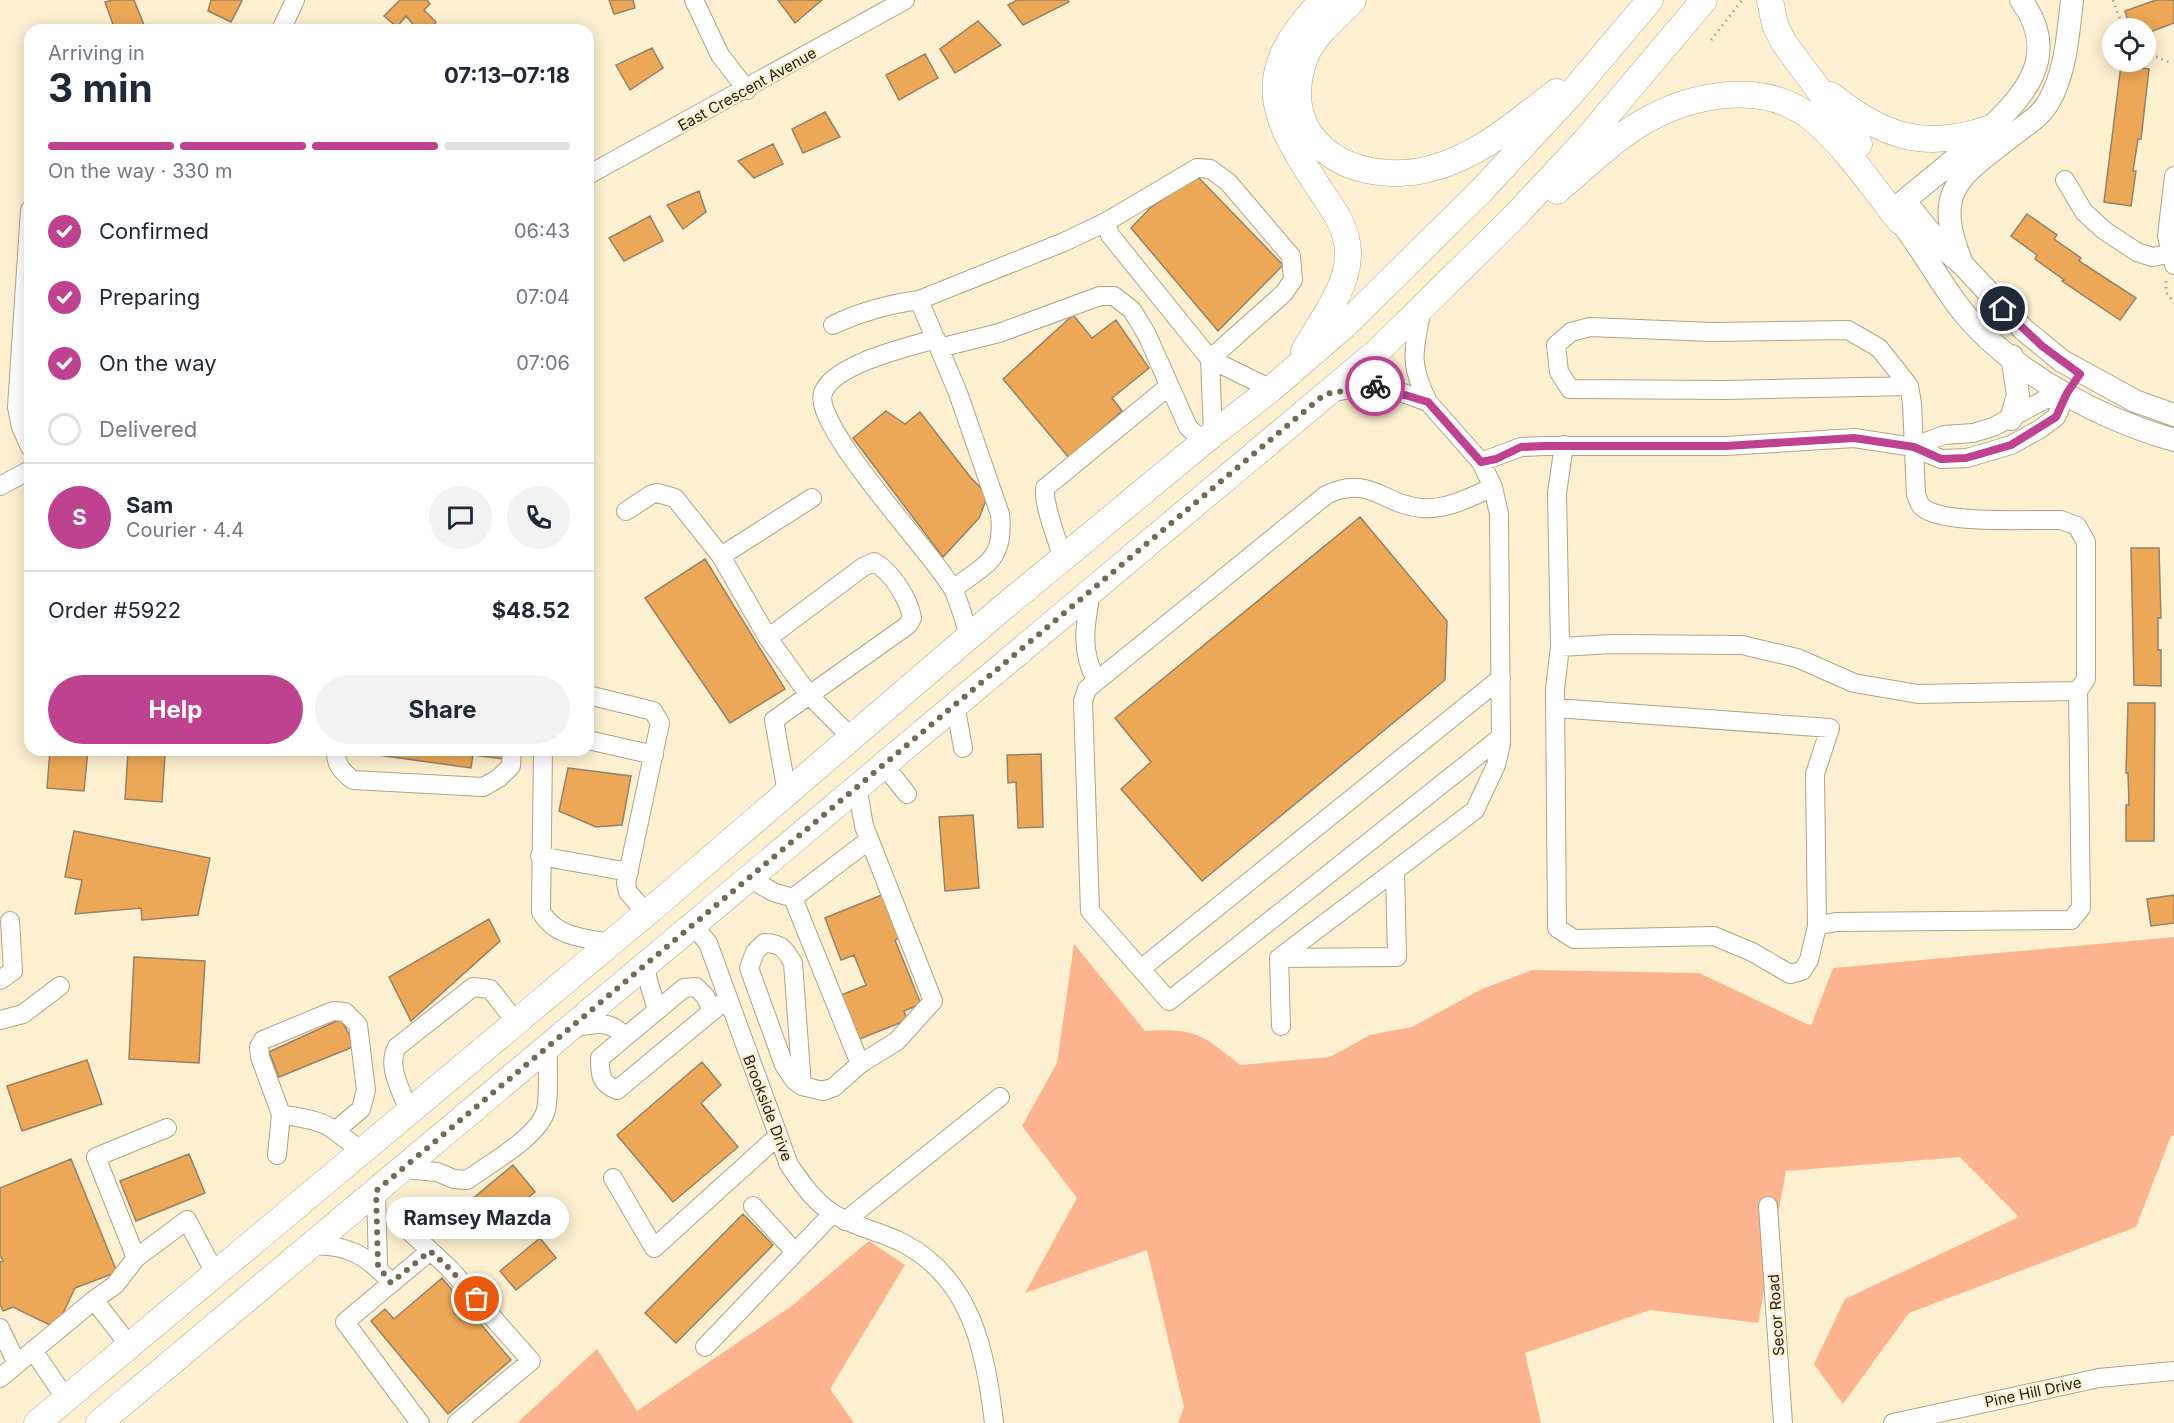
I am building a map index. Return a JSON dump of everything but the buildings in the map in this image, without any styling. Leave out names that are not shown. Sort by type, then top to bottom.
[{"type":"highway","points":[[1295,367],[1341,287],[1348,256],[1348,242],[1338,216],[1285,131],[1276,93],[1280,59],[1285,46],[1303,21],[1323,0]]},
{"type":"highway","points":[[1353,0],[1310,48],[1302,68],[1298,96],[1306,126],[1324,150],[1336,160],[1368,172],[1408,173],[1429,169],[1464,156],[1500,135],[1610,49]]},
{"type":"highway","points":[[37,1423],[646,913],[970,637],[1344,326],[1473,199],[1610,49],[1650,0]]},
{"type":"highway","points":[[1449,283],[1586,140],[1704,0]]},
{"type":"highway","points":[[1770,0],[1775,25],[1784,43],[1902,211]]},
{"type":"highway","points":[[1809,77],[1857,114],[1894,134],[1917,139],[1940,140],[1991,128]]},
{"type":"highway","points":[[99,1423],[857,785],[1091,593],[1379,350],[1449,283],[1636,126],[1670,109],[1718,96],[1735,94],[1765,97],[1802,111],[1826,131],[1902,211]]},
{"type":"main road","points":[[1902,211],[2017,103],[2035,69],[2036,30],[2021,0]]},
{"type":"main road","points":[[1961,263],[1948,221],[1953,192],[1967,173],[2037,117],[2048,103],[2063,64],[2072,0]]},
{"type":"main road","points":[[1902,211],[1961,263],[2024,330],[2080,374],[2135,401],[2174,415]]},
{"type":"main road","points":[[1902,211],[1955,302],[1984,334],[2012,357],[2067,393],[2117,419],[2174,440]]},
{"type":"main road","points":[[2011,419],[2018,395],[2012,357]]},
{"type":"main road","points":[[2067,393],[2080,374]]},
{"type":"street","points":[[284,24],[295,0]]},
{"type":"street","points":[[694,0],[720,55],[747,90]]},
{"type":"street","name":"East Crescent Avenue","points":[[594,172],[747,90],[905,0]]},
{"type":"street","points":[[833,325],[899,303],[919,300],[1064,242],[1106,222],[1197,168],[1210,169],[1228,182],[1291,256],[1293,280],[1284,293],[1210,359],[1208,438],[1188,427],[1147,335],[1132,310],[1114,296],[1100,296],[999,333],[883,354],[857,364],[827,386],[822,395],[823,407],[848,452],[953,589],[970,637]]},
{"type":"street","points":[[2171,265],[2167,236],[2174,176]]},
{"type":"street","points":[[2065,180],[2084,212],[2105,231],[2137,252],[2171,265]]},
{"type":"street","points":[[1106,222],[1110,235],[1210,359],[1271,389]]},
{"type":"street","points":[[919,300],[958,393],[996,503],[1002,534],[1000,548],[986,564],[953,589]]},
{"type":"street","points":[[24,301],[17,407],[24,434]]},
{"type":"street","points":[[1279,958],[1475,810],[1496,765],[1501,736],[1499,514],[1493,487],[1481,462],[1428,402],[1416,376],[1414,354],[1422,308]]},
{"type":"street","points":[[1817,927],[1836,922],[2071,920],[2081,908],[2078,691],[2086,679],[2088,642],[2086,542],[2077,526],[2061,520],[1958,519],[1937,514],[1922,507],[1916,495],[1909,386],[1879,348],[1848,330],[1711,332],[1590,327],[1570,332],[1556,345],[1559,372],[1570,389],[1726,390],[1909,386]]},
{"type":"street","points":[[1325,394],[1369,385],[1389,388],[1428,402]]},
{"type":"street","points":[[1063,560],[1056,531],[1044,499],[1046,488],[1169,386]]},
{"type":"street","points":[[1481,462],[1496,459],[1521,447],[1726,446],[1854,438],[1914,447],[1941,459],[1966,458],[1993,452],[2024,438],[2056,417],[2067,393]]},
{"type":"street","points":[[1914,447],[1944,435],[1973,433],[2011,419],[2044,400],[2067,393]]},
{"type":"street","points":[[1556,708],[1830,728],[1815,774],[1817,927],[1809,960],[1802,971],[1790,974],[1752,952],[1714,936],[1574,939],[1557,928],[1556,708],[1560,647],[1557,493],[1564,445]]},
{"type":"street","points":[[0,486],[24,473]]},
{"type":"street","points":[[1493,487],[1459,502],[1435,508],[1419,508],[1358,487],[1343,487],[1326,495],[1087,689],[1083,701],[1090,911],[1169,1001],[1501,736]]},
{"type":"street","points":[[626,511],[652,494],[675,498],[721,556],[768,638],[809,695],[851,737]]},
{"type":"street","points":[[721,556],[812,498]]},
{"type":"street","points":[[768,638],[863,567],[874,562],[884,568],[910,609],[912,618],[908,626],[774,720],[787,793]]},
{"type":"street","points":[[1091,593],[1084,630],[1085,653],[1096,680]]},
{"type":"street","points":[[1560,647],[1613,644],[1742,645],[1797,658],[1854,682],[1918,694],[2078,691]]},
{"type":"street","points":[[1142,968],[1501,678]]},
{"type":"street","points":[[594,696],[653,711],[660,723],[629,872],[628,892],[646,913]]},
{"type":"street","points":[[955,705],[963,748]]},
{"type":"street","points":[[594,741],[654,755]]},
{"type":"street","points":[[335,756],[343,773],[353,780],[483,787],[500,778],[511,766],[512,756]]},
{"type":"street","points":[[543,756],[539,900],[541,912],[547,922],[564,934],[610,943]]},
{"type":"street","points":[[883,764],[907,794]]},
{"type":"street","points":[[802,1086],[792,963],[785,948],[775,943],[764,944],[755,952],[749,968],[784,1065],[794,1080],[802,1086],[823,1091],[834,1087],[860,1064],[897,1041],[933,1001],[866,833],[857,785]]},
{"type":"street","points":[[794,898],[866,833]]},
{"type":"street","points":[[540,856],[629,872]]},
{"type":"street","points":[[1279,958],[1396,957],[1395,871]]},
{"type":"street","points":[[749,878],[773,892],[794,898]]},
{"type":"street","points":[[794,898],[860,1064]]},
{"type":"street","points":[[0,980],[13,971],[10,921]]},
{"type":"street","name":"Brookside Drive","points":[[693,924],[708,944],[789,1165],[807,1191],[839,1217],[904,1243],[931,1262],[953,1284],[966,1304],[979,1336],[988,1369],[994,1423]]},
{"type":"street","points":[[1279,958],[1281,1026]]},
{"type":"street","points":[[647,963],[647,977],[657,1010]]},
{"type":"street","points":[[0,1020],[23,1014],[60,986]]},
{"type":"street","points":[[409,1111],[393,1068],[393,1055],[398,1047],[473,987],[490,989],[516,1022]]},
{"type":"street","points":[[712,1011],[705,996],[696,987],[684,988],[600,1058],[600,1077],[607,1086],[617,1090],[728,998]]},
{"type":"street","points":[[277,1155],[280,1114],[260,1057],[259,1047],[263,1040],[333,1011],[345,1012],[358,1025],[366,1090],[361,1109],[335,1131]]},
{"type":"street","points":[[568,1029],[600,1023],[617,1028],[624,1036]]},
{"type":"street","points":[[402,1169],[437,1172],[454,1179],[467,1180],[516,1145],[535,1128],[546,1112],[548,1047]]},
{"type":"street","points":[[705,1347],[795,1252],[1000,1097]]},
{"type":"street","points":[[280,1114],[317,1121],[362,1150]]},
{"type":"street","points":[[136,1258],[96,1157],[167,1128]]},
{"type":"street","points":[[613,1178],[654,1248],[778,1136]]},
{"type":"street","points":[[376,1191],[378,1266]]},
{"type":"street","points":[[753,1206],[795,1252]]},
{"type":"street","name":"Secor Road","points":[[1768,1206],[1783,1423]]},
{"type":"street","points":[[0,1378],[94,1300],[116,1285],[136,1258],[187,1220],[215,1273]]},
{"type":"street","points":[[408,1230],[449,1268],[531,1361],[457,1423]]},
{"type":"street","points":[[310,1246],[331,1244],[345,1247],[378,1266],[391,1283]]},
{"type":"street","points":[[420,1423],[345,1322],[430,1251]]},
{"type":"street","points":[[94,1300],[129,1345]]},
{"type":"street","points":[[0,1328],[17,1364]]},
{"type":"street","points":[[33,1350],[66,1399]]},
{"type":"street","name":"Pine Hill Drive","points":[[1893,1423],[2099,1378],[2174,1371]]},
{"type":"path","points":[[1712,40],[1742,0]]},
{"type":"path","points":[[2114,0],[2120,18]]},
{"type":"path","points":[[2156,57],[2171,63]]},
{"type":"path","points":[[2171,265],[2166,292],[2174,303]]},
{"type":"shaded area","points":[[2174,937],[2174,1135],[2171,1136],[2136,1227],[1909,1313],[1843,1404],[1814,1364],[1845,1299],[2019,1217],[1960,1157],[1786,1171],[1758,1323],[1650,1310],[1525,1353],[1541,1423],[1178,1423],[1184,1407],[1147,1250],[1025,1293],[1077,1198],[1022,1126],[1057,1063],[1074,944],[1145,1031],[1176,1031],[1197,1035],[1216,1046],[1240,1065],[1330,1057],[1370,1035],[1412,1027],[1482,989],[1533,970],[1699,973],[1811,1026],[1833,968]]},
{"type":"shaded area","points":[[869,1241],[905,1265],[830,1389],[854,1423],[517,1423],[597,1349],[637,1411],[793,1305]]},
{"type":"way so far","points":[[477,1299],[430,1251],[391,1283],[378,1266],[376,1191],[857,785],[1091,593],[1222,479],[1325,394],[1369,385],[1375,386]]},
{"type":"place","name":"Ramsey Mazda","points":[[477,1299]]},
{"type":"route","points":[[1375,386],[1389,388],[1428,402],[1481,462],[1496,459],[1521,447],[1726,446],[1854,438],[1914,447],[1941,459],[1966,458],[2011,445],[2040,429],[2056,417],[2067,393],[2080,374],[2042,346],[2003,309]]}]
